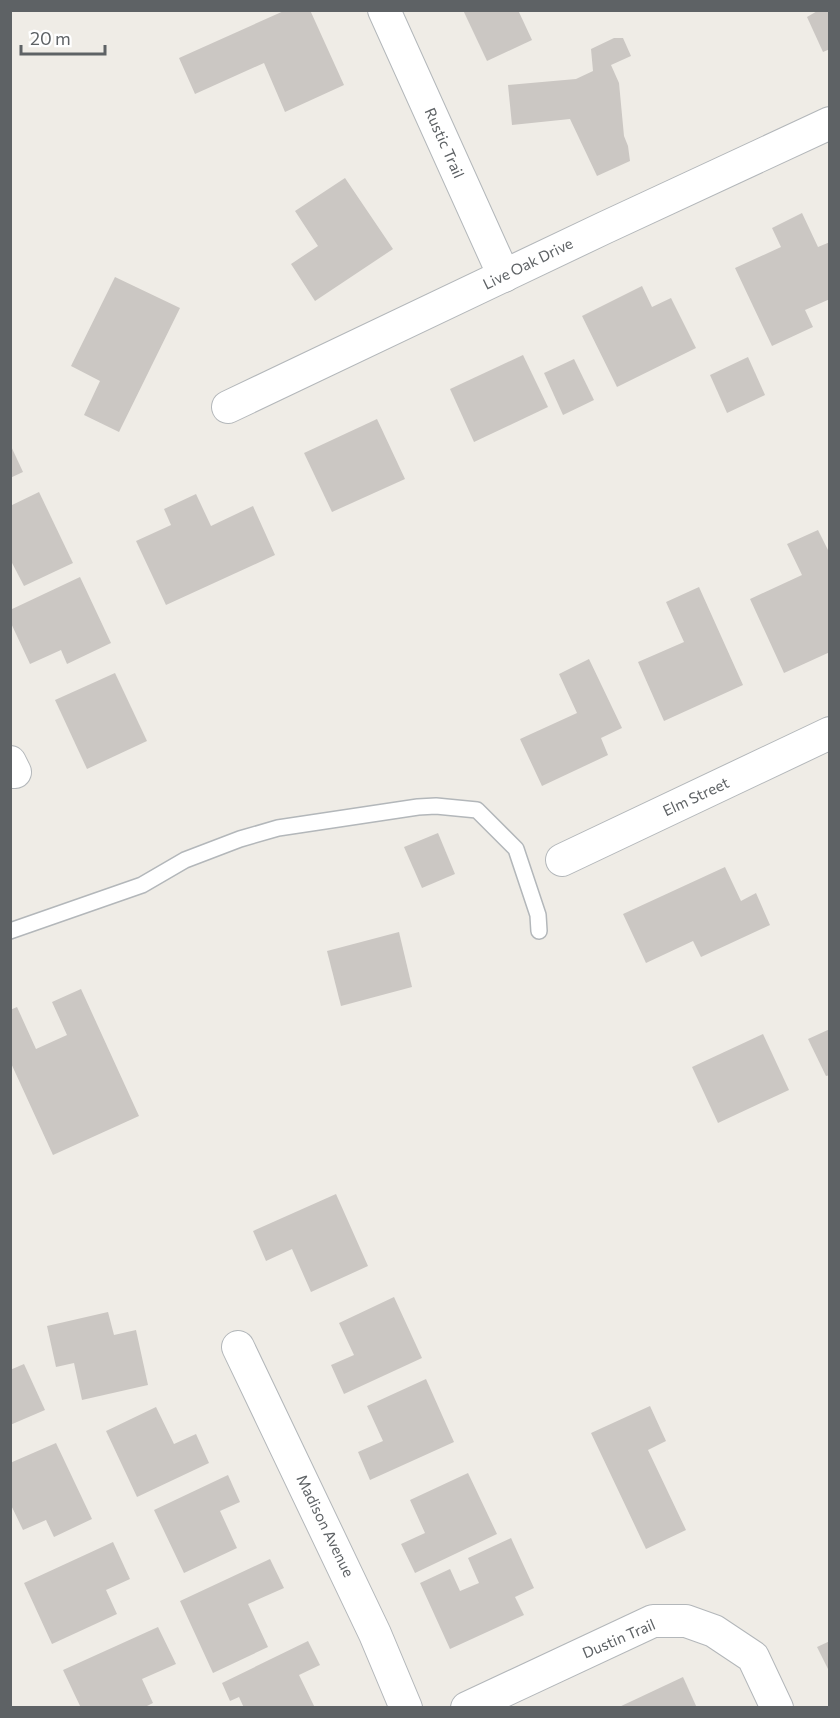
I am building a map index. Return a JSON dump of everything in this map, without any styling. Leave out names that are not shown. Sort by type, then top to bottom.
[{"type":"street","name":"Rustic Trail","points":[[384,10],[504,276]]},
{"type":"street","name":"Live Oak Drive","points":[[228,407],[830,123]]},
{"type":"street","name":"Elm Street","points":[[562,860],[830,733]]},
{"type":"street","name":"Madison Avenue","points":[[238,1347],[375,1634],[406,1707]]},
{"type":"street","name":"Dustin Trail","points":[[467,1707],[653,1621],[686,1621],[714,1631],[753,1657],[777,1707]]},
{"type":"lane","points":[[10,931],[142,885],[185,861],[240,839],[278,828],[436,806],[477,810],[516,849],[538,915],[539,931]]},
{"type":"building","points":[[286,10],[310,10],[344,85],[285,112],[264,63],[195,94],[179,58]]},
{"type":"building","points":[[463,10],[518,10],[532,40],[487,61]]},
{"type":"building","points":[[819,10],[830,10],[830,49],[823,52],[807,17]]},
{"type":"building","points":[[614,38],[623,38],[631,56],[611,65],[619,83],[624,136],[630,161],[597,176],[570,119],[512,125],[508,85],[576,79],[593,71],[591,49]]},
{"type":"building","points":[[345,178],[393,249],[315,301],[291,264],[318,246],[295,211]]},
{"type":"building","points":[[802,213],[818,247],[830,242],[830,299],[805,310],[813,327],[772,346],[735,268],[781,247],[772,228]]},
{"type":"building","points":[[115,277],[180,308],[119,432],[84,415],[100,381],[71,366]]},
{"type":"building","points":[[642,286],[652,307],[671,298],[696,348],[617,387],[582,316]]},
{"type":"building","points":[[523,355],[548,407],[474,442],[450,389]]},
{"type":"building","points":[[748,357],[765,395],[727,413],[710,375]]},
{"type":"building","points":[[574,359],[594,400],[563,415],[544,373]]},
{"type":"building","points":[[377,419],[405,479],[332,512],[304,453]]},
{"type":"building","points":[[10,444],[23,472],[10,478]]},
{"type":"building","points":[[39,492],[73,563],[24,586],[10,559],[10,506]]},
{"type":"building","points":[[196,494],[211,526],[253,506],[275,555],[166,605],[136,541],[171,525],[164,509]]},
{"type":"building","points":[[818,530],[830,554],[830,652],[784,673],[750,599],[802,575],[787,544]]},
{"type":"building","points":[[80,577],[111,643],[67,664],[61,650],[30,664],[10,621],[10,610]]},
{"type":"building","points":[[699,587],[743,685],[664,721],[638,662],[684,642],[666,602]]},
{"type":"building","points":[[589,659],[622,728],[601,738],[608,755],[542,786],[520,739],[577,713],[559,674]]},
{"type":"building","points":[[115,673],[147,741],[87,769],[55,700]]},
{"type":"building","points":[[438,833],[455,874],[422,888],[404,847]]},
{"type":"building","points":[[725,867],[741,901],[756,893],[770,925],[701,957],[693,941],[646,963],[623,914]]},
{"type":"building","points":[[399,932],[412,987],[341,1006],[327,951]]},
{"type":"building","points":[[81,989],[139,1116],[53,1155],[10,1061],[10,1010],[17,1007],[36,1049],[67,1035],[52,1002]]},
{"type":"building","points":[[830,1029],[830,1075],[826,1076],[808,1039]]},
{"type":"building","points":[[763,1034],[789,1090],[718,1123],[692,1067]]},
{"type":"building","points":[[336,1194],[368,1266],[311,1292],[292,1249],[266,1261],[253,1231]]},
{"type":"building","points":[[394,1297],[422,1358],[344,1394],[331,1365],[354,1355],[339,1323]]},
{"type":"building","points":[[108,1312],[114,1335],[136,1330],[148,1385],[82,1400],[74,1363],[56,1367],[47,1326]]},
{"type":"building","points":[[24,1364],[45,1410],[10,1425],[10,1370]]},
{"type":"building","points":[[426,1379],[454,1442],[370,1480],[358,1452],[383,1441],[367,1406]]},
{"type":"building","points":[[650,1406],[666,1441],[648,1450],[686,1530],[646,1549],[591,1433]]},
{"type":"building","points":[[156,1407],[174,1444],[196,1434],[209,1463],[137,1497],[106,1431]]},
{"type":"building","points":[[56,1443],[92,1519],[54,1537],[46,1520],[23,1530],[10,1503],[10,1463]]},
{"type":"building","points":[[468,1473],[497,1534],[415,1573],[401,1544],[425,1533],[410,1500]]},
{"type":"building","points":[[228,1475],[240,1502],[220,1511],[237,1548],[184,1573],[154,1510]]},
{"type":"building","points":[[511,1538],[534,1588],[515,1597],[524,1615],[450,1649],[420,1583],[450,1569],[460,1591],[479,1583],[468,1558]]},
{"type":"building","points":[[113,1542],[130,1579],[106,1590],[117,1614],[52,1644],[24,1583]]},
{"type":"building","points":[[270,1559],[284,1588],[248,1604],[268,1647],[213,1673],[180,1601]]},
{"type":"building","points":[[158,1627],[176,1664],[142,1679],[153,1703],[143,1708],[81,1708],[63,1670]]},
{"type":"building","points":[[308,1641],[320,1665],[299,1675],[315,1708],[244,1708],[239,1697],[230,1701],[222,1683]]},
{"type":"building","points":[[830,1641],[830,1673],[817,1647]]},
{"type":"building","points":[[683,1677],[697,1708],[617,1708]]}]
